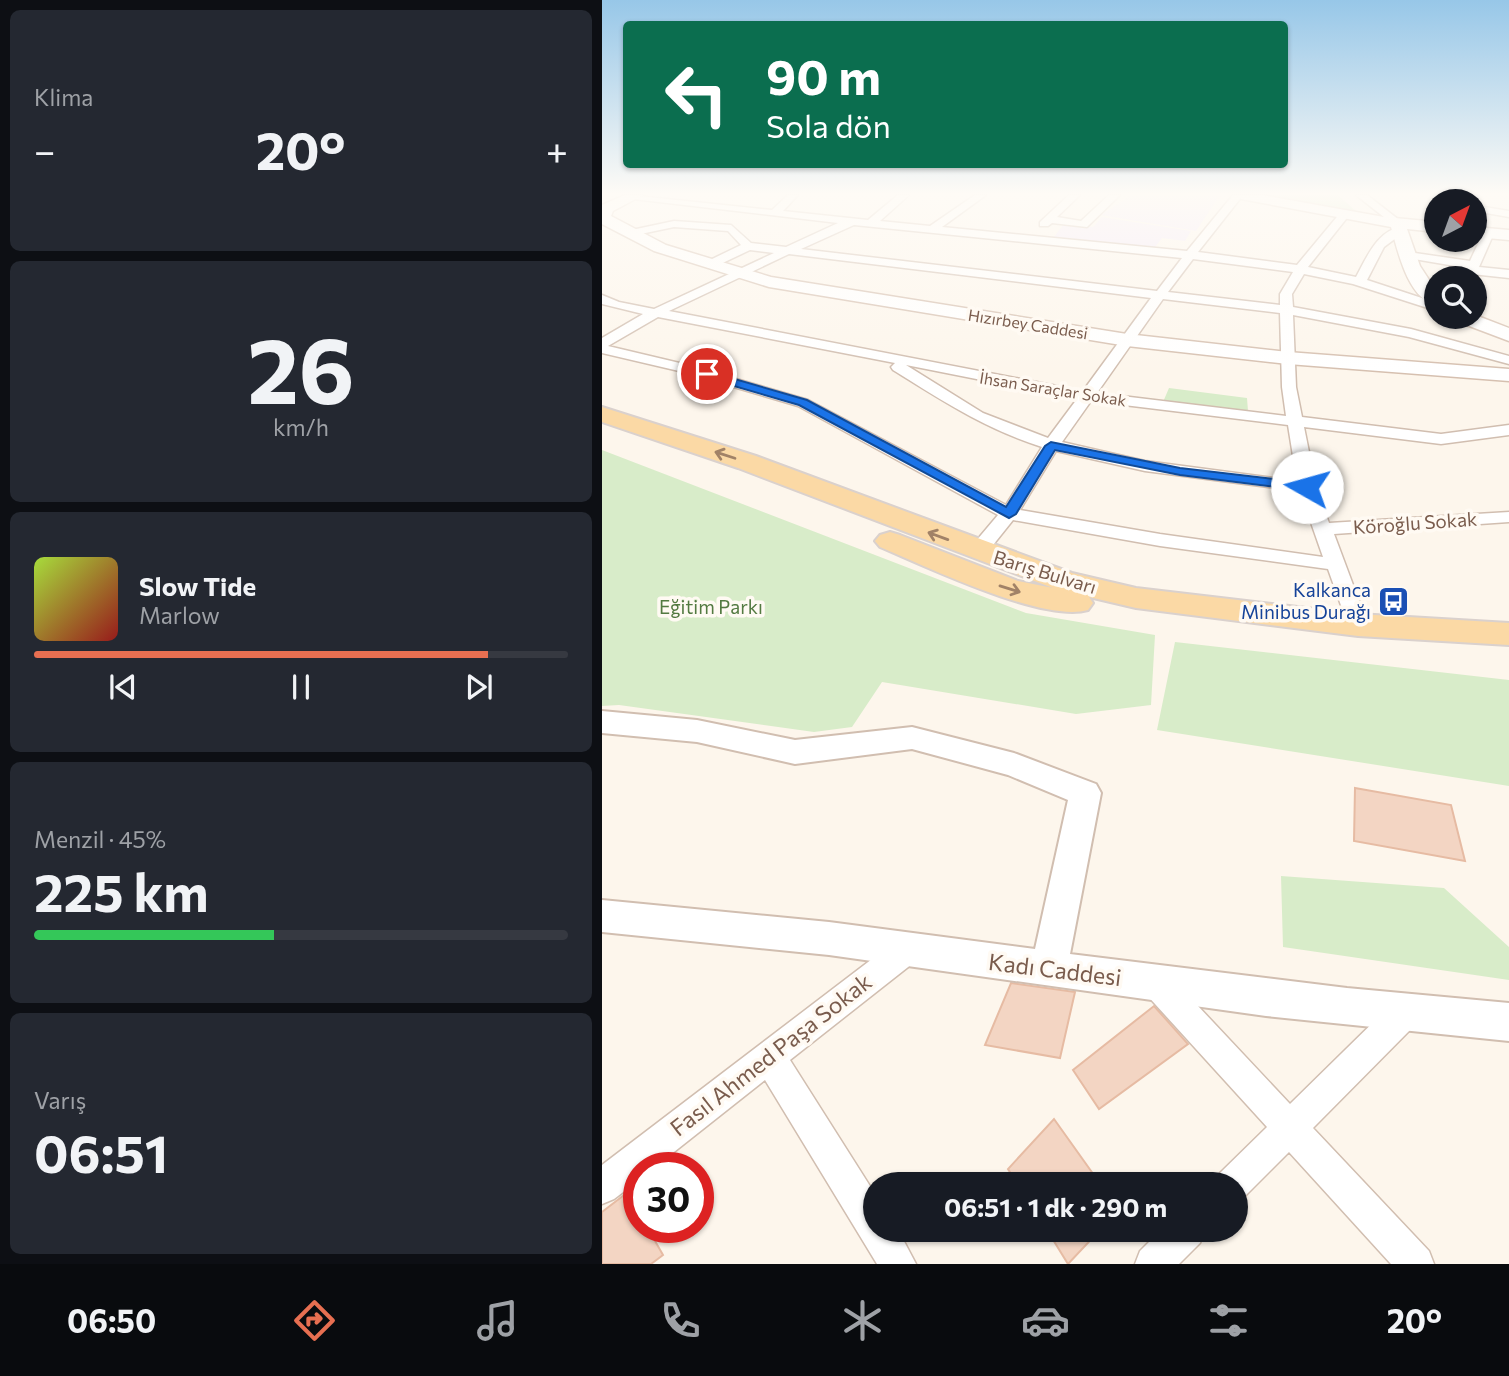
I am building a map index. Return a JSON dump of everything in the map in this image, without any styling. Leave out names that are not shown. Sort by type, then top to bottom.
[{"type":"main road","name":"Hızırbey Caddesi","points":[[679,254],[769,282],[1127,340],[1288,358],[1509,375]]},
{"type":"main road","points":[[1408,255],[1424,288]]},
{"type":"main road","points":[[1487,326],[1509,334]]},
{"type":"main road","name":"Barış Bulvarı","points":[[602,414],[747,462],[978,551],[1065,581],[1136,598],[1358,625],[1509,634]]},
{"type":"main road","name":"Barış Bulvarı","points":[[602,435],[874,534],[1012,590],[1164,619],[1509,656]]},
{"type":"street","points":[[712,264],[732,254]]},
{"type":"street","points":[[602,344],[657,313],[782,254]]},
{"type":"street","points":[[823,254],[1286,310],[1411,333],[1509,360]]},
{"type":"street","points":[[1180,254],[1300,270],[1405,294],[1424,302]]},
{"type":"street","points":[[1313,254],[1286,294],[1289,387],[1307,487],[1333,564],[1358,625]]},
{"type":"street","points":[[1359,284],[1374,254]]},
{"type":"street","points":[[978,551],[1009,514],[1051,446],[1190,255]]},
{"type":"street","points":[[1408,255],[1452,266]]},
{"type":"street","points":[[1487,272],[1509,274]]},
{"type":"street","name":"İhsan Saraçlar Sokak","points":[[602,299],[615,305],[1086,396],[1441,439],[1509,430]]},
{"type":"street","points":[[602,349],[683,368],[803,403],[1009,514],[1160,540],[1333,564]]},
{"type":"street","points":[[883,358],[987,421],[1051,446],[1180,472],[1307,487]]},
{"type":"street","name":"Köroğlu Sokak","points":[[1321,528],[1509,517]]},
{"type":"street","points":[[602,722],[697,731],[795,752],[912,738],[1014,765],[1085,793],[1049,970]]},
{"type":"street","name":"Kadı Caddesi","points":[[602,916],[907,950],[1404,1014],[1509,1022]]},
{"type":"street","name":"Fasıl Ahmed Paşa Sokak","points":[[602,1187],[907,950]]},
{"type":"street","points":[[1156,983],[1416,1264]]},
{"type":"street","points":[[1245,1172],[1404,1014]]},
{"type":"street","points":[[769,1056],[863,1208]]},
{"type":"street","points":[[884,1242],[898,1264]]},
{"type":"street","points":[[1153,1264],[1175,1242]]},
{"type":"green space","points":[[1169,388],[1247,398],[1248,411],[1163,402]]},
{"type":"green space","name":"Eğitim Parkı","points":[[602,450],[1026,613],[1155,635],[1151,705],[1076,714],[882,682],[852,727],[814,732],[619,705],[602,706]]},
{"type":"green space","points":[[1175,642],[1509,680],[1509,786],[1157,730]]},
{"type":"green space","points":[[1281,876],[1444,888],[1509,947],[1509,980],[1283,947]]},
{"type":"building","points":[[1355,788],[1451,805],[1465,861],[1354,841]]},
{"type":"building","points":[[1011,983],[1075,992],[1060,1058],[985,1045]]},
{"type":"building","points":[[1154,1006],[1188,1044],[1099,1109],[1073,1070]]},
{"type":"building","points":[[1054,1119],[1092,1172],[1010,1172],[1008,1169]]},
{"type":"building","points":[[623,1196],[623,1243],[656,1243],[663,1255],[651,1264],[602,1264],[602,1212]]},
{"type":"building","points":[[1054,1242],[1089,1242],[1068,1264]]},
{"type":"place","name":"Kalkanca Minibus Durağı","points":[[1394,601]]},
{"type":"route","points":[[707,374],[803,403],[1009,514],[1051,446],[1180,472],[1307,487]]}]
